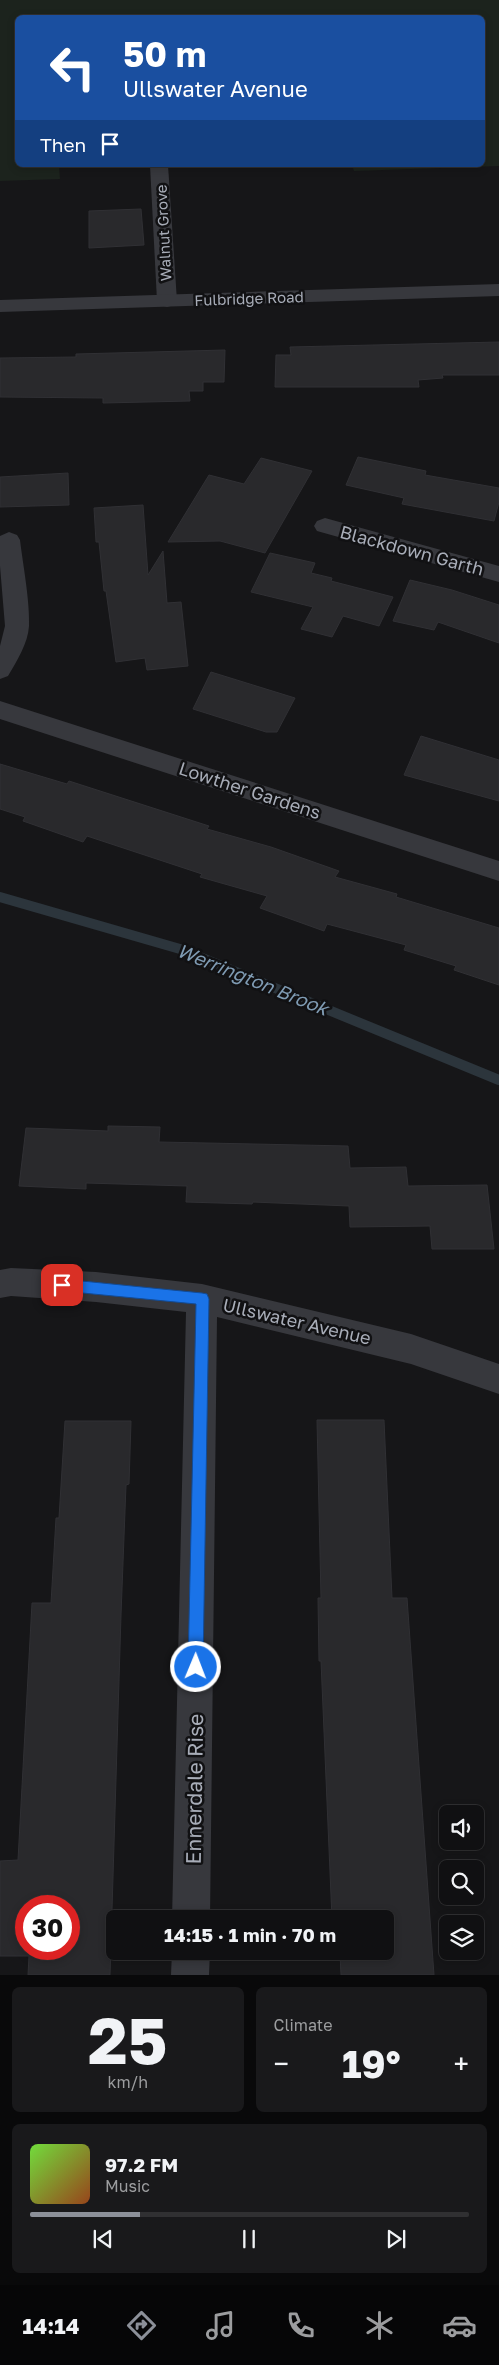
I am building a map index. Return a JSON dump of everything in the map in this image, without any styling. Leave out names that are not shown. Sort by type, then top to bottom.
[{"type":"street","name":"Walnut Grove","points":[[159,167],[167,301]]},
{"type":"street","name":"Fulbridge Road","points":[[0,306],[499,290]]},
{"type":"street","name":"Blackdown Garth","points":[[325,526],[499,574]]},
{"type":"street","points":[[0,670],[13,644],[17,626],[9,540]]},
{"type":"street","name":"Lowther Gardens","points":[[0,710],[499,871]]},
{"type":"street","name":"Ullswater Avenue","points":[[0,1284],[11,1282],[96,1287],[202,1299],[411,1349],[499,1379]]},
{"type":"street","name":"Ennerdale Rise","points":[[191,1910],[202,1299]]},
{"type":"street","points":[[190,1975],[191,1960]]},
{"type":"shaded area","points":[[0,0],[499,0],[499,166],[485,166],[485,15],[15,15],[15,167],[59,167],[60,179],[0,181]]},
{"type":"shaded area","points":[[353,167],[470,167],[354,171]]},
{"type":"building","points":[[141,209],[144,245],[89,248],[89,211]]},
{"type":"building","points":[[499,342],[499,375],[442,375],[443,378],[418,380],[419,387],[275,387],[276,355],[291,355],[290,347]]},
{"type":"building","points":[[225,350],[224,382],[203,382],[203,391],[189,391],[190,401],[103,403],[103,398],[0,397],[0,358],[76,357],[76,354]]},
{"type":"building","points":[[358,457],[426,471],[425,475],[499,488],[499,502],[494,521],[402,504],[404,498],[346,485]]},
{"type":"building","points":[[261,458],[312,471],[265,553],[220,541],[168,542],[209,475],[244,484]]},
{"type":"building","points":[[68,473],[69,505],[0,507],[0,477]]},
{"type":"building","points":[[143,505],[148,575],[163,551],[167,603],[181,602],[188,666],[147,670],[145,658],[116,662],[106,591],[104,591],[99,542],[96,542],[94,508]]},
{"type":"building","points":[[270,553],[315,563],[311,573],[332,578],[331,581],[393,597],[379,626],[343,616],[332,637],[301,629],[313,607],[251,592]]},
{"type":"building","points":[[410,580],[452,590],[499,605],[499,643],[438,622],[434,630],[393,621]]},
{"type":"building","points":[[211,672],[295,698],[277,732],[266,732],[193,709]]},
{"type":"building","points":[[421,736],[499,760],[499,801],[404,775]]},
{"type":"building","points":[[0,764],[67,784],[69,781],[209,826],[207,829],[271,847],[339,871],[335,877],[397,894],[396,897],[499,928],[499,985],[454,970],[456,966],[404,950],[406,945],[327,924],[324,931],[260,908],[267,896],[200,877],[202,874],[87,836],[83,842],[23,821],[25,817],[0,809]]},
{"type":"building","points":[[108,1126],[160,1127],[159,1142],[348,1146],[350,1168],[406,1167],[408,1186],[487,1185],[494,1249],[432,1249],[430,1226],[350,1227],[349,1206],[253,1202],[252,1204],[186,1202],[187,1186],[86,1183],[86,1189],[19,1186],[26,1128],[108,1131]]},
{"type":"building","points":[[317,1420],[384,1420],[392,1598],[407,1598],[434,1975],[341,1975],[340,1960],[394,1960],[394,1910],[332,1910],[321,1661],[319,1661],[318,1598],[321,1598]]},
{"type":"building","points":[[65,1421],[131,1421],[129,1484],[126,1485],[112,1910],[106,1910],[106,1960],[110,1960],[110,1975],[28,1975],[29,1960],[80,1960],[80,1895],[15,1895],[15,1956],[0,1956],[0,1861],[18,1860],[32,1603],[51,1603],[56,1518],[59,1518]]},
{"type":"waterway","name":"Werrington Brook","points":[[0,897],[180,949],[499,1080]]},
{"type":"route","points":[[62,1285],[202,1299],[196,1667]]}]
